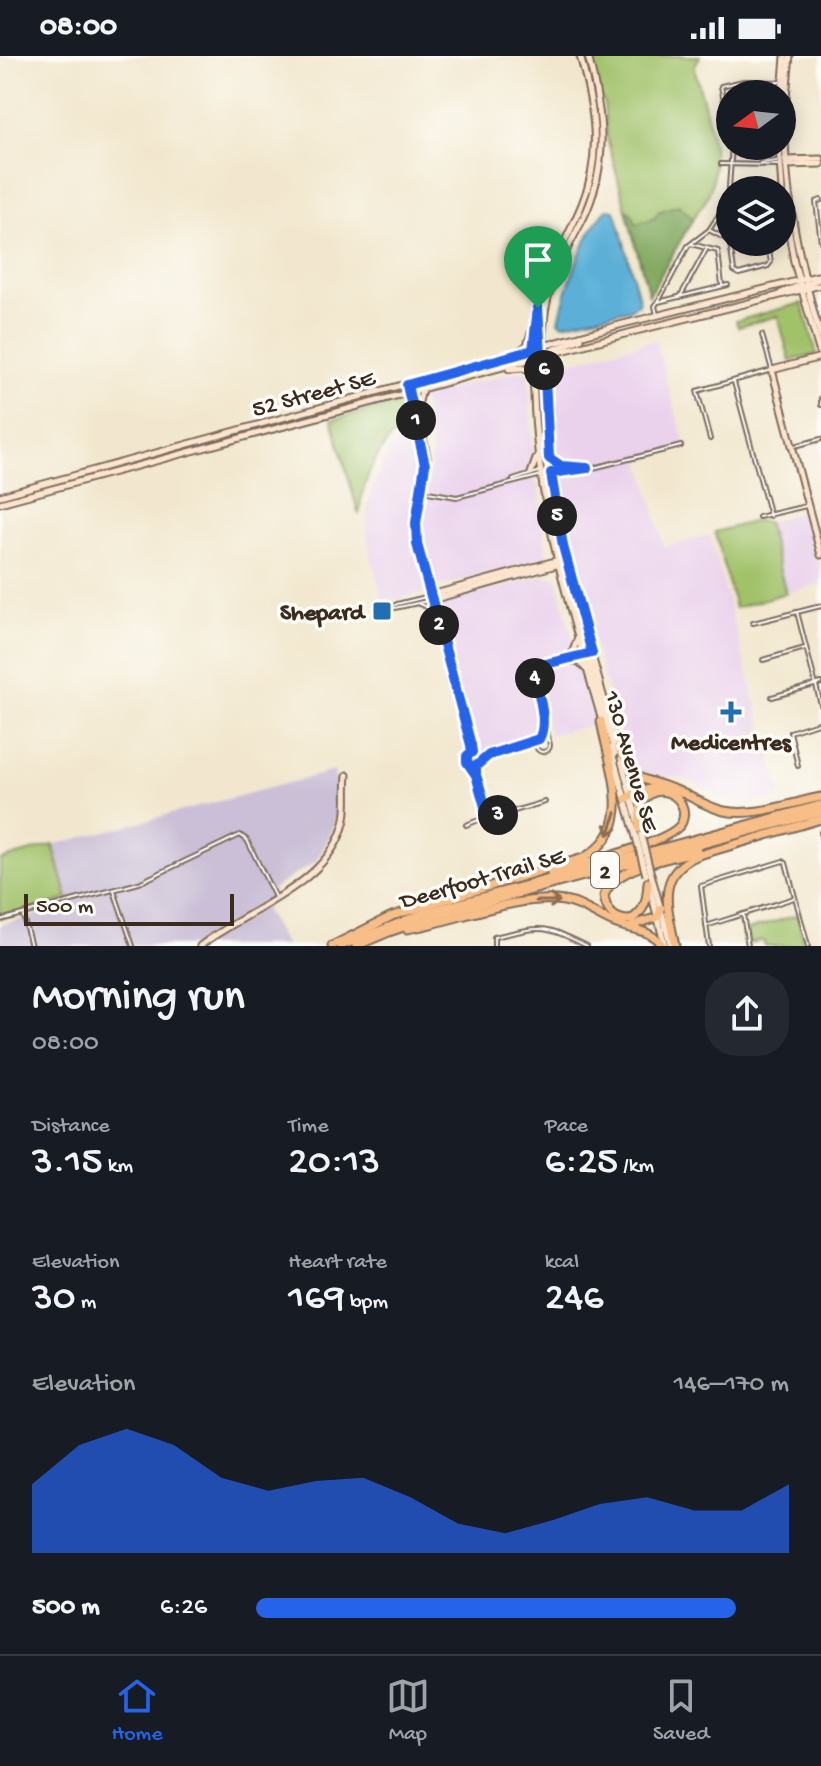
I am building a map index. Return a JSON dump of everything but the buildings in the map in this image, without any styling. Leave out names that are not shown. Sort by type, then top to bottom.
[{"type":"highway","points":[[332,946],[392,916],[593,852],[610,833],[617,808],[601,721]]},
{"type":"highway","points":[[618,747],[634,776],[671,788],[714,808],[734,812],[760,810],[821,797]]},
{"type":"highway","points":[[628,797],[656,787],[671,788]]},
{"type":"highway","points":[[518,887],[672,834],[684,818],[679,800],[673,794],[665,791],[649,795],[640,809],[639,834]]},
{"type":"highway","name":"Deerfoot Trail SE","points":[[341,946],[403,920],[821,805]]},
{"type":"highway","name":"Deerfoot Trail SE","points":[[356,946],[439,915],[821,812]]},
{"type":"highway","points":[[669,946],[667,892],[670,879],[681,864],[699,855],[821,819]]},
{"type":"highway","points":[[649,877],[647,899],[641,913],[630,920],[611,914],[604,896],[609,884],[621,874],[722,844],[734,836]]},
{"type":"highway","points":[[389,932],[545,900],[581,906],[623,926],[649,933],[669,946]]},
{"type":"highway","points":[[623,926],[641,923],[660,913]]},
{"type":"main road","name":"130 Avenue SE","points":[[580,56],[595,123],[595,155],[589,184],[543,286],[538,308],[549,458],[542,484],[552,541],[573,600],[578,603],[587,652],[618,747],[628,797]]},
{"type":"main road","name":"130 Avenue SE","points":[[588,56],[601,111],[602,147],[597,180],[583,218],[558,269],[546,306],[533,374],[537,455],[545,472],[557,518],[562,562],[560,576],[577,635],[587,652],[587,670],[601,721],[628,797],[669,946]]},
{"type":"main road","points":[[785,80],[788,56]]},
{"type":"main road","points":[[583,64],[596,106],[601,111],[595,123]]},
{"type":"main road","points":[[782,160],[803,269],[803,284]]},
{"type":"main road","points":[[783,163],[821,162]]},
{"type":"main road","points":[[783,163],[783,176]]},
{"type":"main road","points":[[789,283],[794,273],[793,256]]},
{"type":"main road","points":[[794,262],[807,298],[821,357],[772,370],[821,555]]},
{"type":"main road","points":[[803,269],[821,276]]},
{"type":"main road","points":[[773,297],[821,276]]},
{"type":"main road","name":"52 Street SE","points":[[539,353],[567,340],[789,283],[820,285]]},
{"type":"main road","name":"52 Street SE","points":[[0,503],[391,398],[454,371],[505,357],[555,354],[789,293],[803,284]]},
{"type":"main road","points":[[807,298],[820,285]]},
{"type":"main road","points":[[505,357],[527,345],[543,286]]},
{"type":"main road","points":[[789,293],[807,298]]},
{"type":"main road","points":[[807,298],[821,338]]},
{"type":"main road","points":[[544,327],[549,338],[567,340]]},
{"type":"main road","points":[[498,370],[499,366],[597,332]]},
{"type":"main road","points":[[545,388],[548,364],[555,354]]},
{"type":"main road","points":[[498,370],[523,368],[533,374]]},
{"type":"main road","name":"52 Street SE","points":[[0,496],[410,389],[423,389],[498,370]]},
{"type":"main road","points":[[410,389],[427,449],[416,539],[431,598]]},
{"type":"main road","points":[[415,410],[423,389]]},
{"type":"main road","points":[[391,398],[407,401],[415,410]]},
{"type":"main road","points":[[536,431],[545,472]]},
{"type":"main road","points":[[537,455],[531,475],[542,484]]},
{"type":"main road","points":[[549,458],[561,466]]},
{"type":"main road","points":[[546,562],[552,541]]},
{"type":"main road","points":[[431,598],[546,562],[562,562]]},
{"type":"main road","points":[[431,598],[562,562]]},
{"type":"main road","points":[[542,569],[560,576]]},
{"type":"main road","points":[[428,585],[448,591]]},
{"type":"main road","points":[[572,654],[577,635]]},
{"type":"main road","points":[[587,652],[613,747],[627,783]]},
{"type":"main road","points":[[567,660],[579,662],[587,670]]},
{"type":"main road","points":[[200,946],[313,872],[332,851],[343,829],[346,814],[347,775]]},
{"type":"street","points":[[731,176],[732,160]]},
{"type":"street","points":[[721,164],[783,163]]},
{"type":"street","points":[[821,200],[816,202],[821,242]]},
{"type":"street","points":[[657,316],[655,306],[690,243],[709,230],[716,220]]},
{"type":"street","points":[[709,230],[716,234]]},
{"type":"street","points":[[690,243],[718,251],[723,287]]},
{"type":"street","points":[[679,298],[707,248]]},
{"type":"street","points":[[732,256],[734,271],[739,274],[768,266],[770,256]]},
{"type":"street","points":[[658,302],[728,285]]},
{"type":"street","points":[[710,439],[697,391],[772,370],[762,335]]},
{"type":"street","points":[[734,381],[770,516]]},
{"type":"street","points":[[821,398],[821,405]]},
{"type":"street","points":[[792,447],[821,439]]},
{"type":"street","points":[[421,491],[453,497],[531,475],[587,468],[681,446]]},
{"type":"street","points":[[545,472],[561,466],[587,468]]},
{"type":"street","points":[[759,517],[808,505]]},
{"type":"street","points":[[431,598],[418,603],[390,609],[397,604],[431,598]]},
{"type":"street","points":[[431,598],[473,752]]},
{"type":"street","points":[[418,603],[434,610]]},
{"type":"street","points":[[753,623],[821,606]]},
{"type":"street","points":[[797,612],[821,705]]},
{"type":"street","points":[[763,660],[806,648]]},
{"type":"street","points":[[522,745],[547,750],[549,742],[543,724],[535,668],[572,654],[587,652]]},
{"type":"street","points":[[540,665],[587,652]]},
{"type":"street","points":[[772,697],[821,683]]},
{"type":"street","points":[[798,766],[790,732],[821,722]]},
{"type":"street","points":[[537,750],[536,743],[543,724]]},
{"type":"street","points":[[473,752],[487,755],[539,739],[549,742]]},
{"type":"street","points":[[473,752],[467,758],[476,775],[491,823],[500,815]]},
{"type":"street","points":[[480,755],[481,761]]},
{"type":"street","points":[[476,775],[476,766],[487,755]]},
{"type":"street","points":[[470,765],[476,766]]},
{"type":"street","points":[[466,825],[488,815],[500,815],[544,803]]},
{"type":"street","points":[[488,815],[495,819]]},
{"type":"street","points":[[821,832],[821,837]]},
{"type":"street","points":[[0,920],[139,883],[243,836],[276,898]]},
{"type":"street","points":[[709,946],[700,888],[783,861],[808,946]]},
{"type":"street","points":[[114,890],[133,946]]},
{"type":"street","points":[[706,926],[795,898]]},
{"type":"street","points":[[742,913],[748,946]]},
{"type":"street","points":[[22,914],[31,946]]},
{"type":"street","points":[[494,946],[494,937],[541,928],[560,931],[587,946]]},
{"type":"shaded area","points":[[655,340],[686,447],[641,460],[664,547],[710,535],[781,796],[763,801],[737,802],[719,797],[694,782],[671,776],[639,775],[629,764],[565,531],[552,439],[552,367]]},
{"type":"shaded area","points":[[516,372],[528,372],[533,454],[531,470],[538,484],[547,556],[508,570],[435,587],[428,579],[419,539],[419,518],[423,496],[427,494],[432,456],[422,397]]},
{"type":"shaded area","points":[[413,426],[419,461],[411,534],[425,589],[423,593],[383,603],[367,539],[368,502],[385,455]]},
{"type":"shaded area","points":[[804,511],[821,572],[821,584],[786,593],[767,522]]},
{"type":"shaded area","points":[[540,576],[557,579],[574,644],[566,653],[536,663],[529,670],[540,734],[480,751],[474,741],[438,605]]},
{"type":"shaded area","points":[[576,663],[581,667],[594,724],[549,735],[537,674],[543,668]]},
{"type":"shaded area","points":[[334,771],[337,816],[318,860],[274,888],[265,911],[286,946],[0,946],[0,925],[69,906],[53,845]]},
{"type":"green space","points":[[590,56],[700,56],[694,67],[709,122],[714,162],[712,181],[707,198],[649,295],[607,138],[604,103],[600,98]]},
{"type":"green space","points":[[679,205],[693,219],[649,295],[626,210],[632,214],[636,224]]},
{"type":"green space","points":[[802,303],[817,354],[790,361],[778,316],[738,327],[736,321]]},
{"type":"green space","points":[[397,403],[407,406],[408,421],[374,463],[364,488],[359,515],[332,420]]},
{"type":"green space","points":[[755,521],[767,522],[786,593],[735,608],[715,532]]},
{"type":"green space","points":[[53,845],[68,899],[0,918],[0,860]]},
{"type":"green space","points":[[797,915],[805,946],[765,946],[763,940],[750,943],[747,930]]},
{"type":"water","points":[[607,209],[614,210],[617,216],[638,304],[630,309],[563,324],[559,321],[577,262],[590,233]]},
{"type":"place","name":"Shepard","points":[[382,611]]},
{"type":"place","name":"Medicentres","points":[[731,712]]},
{"type":"route","points":[[538,308],[533,350],[407,385],[425,465],[417,508],[417,544],[471,745],[472,752],[467,756],[467,762],[476,775],[487,811],[500,815],[490,823],[485,819],[487,811],[476,766],[487,755],[539,739],[542,735],[534,672],[537,666],[592,653],[563,546],[551,473],[587,468],[561,466],[549,458],[544,357],[541,354],[538,308]]}]
